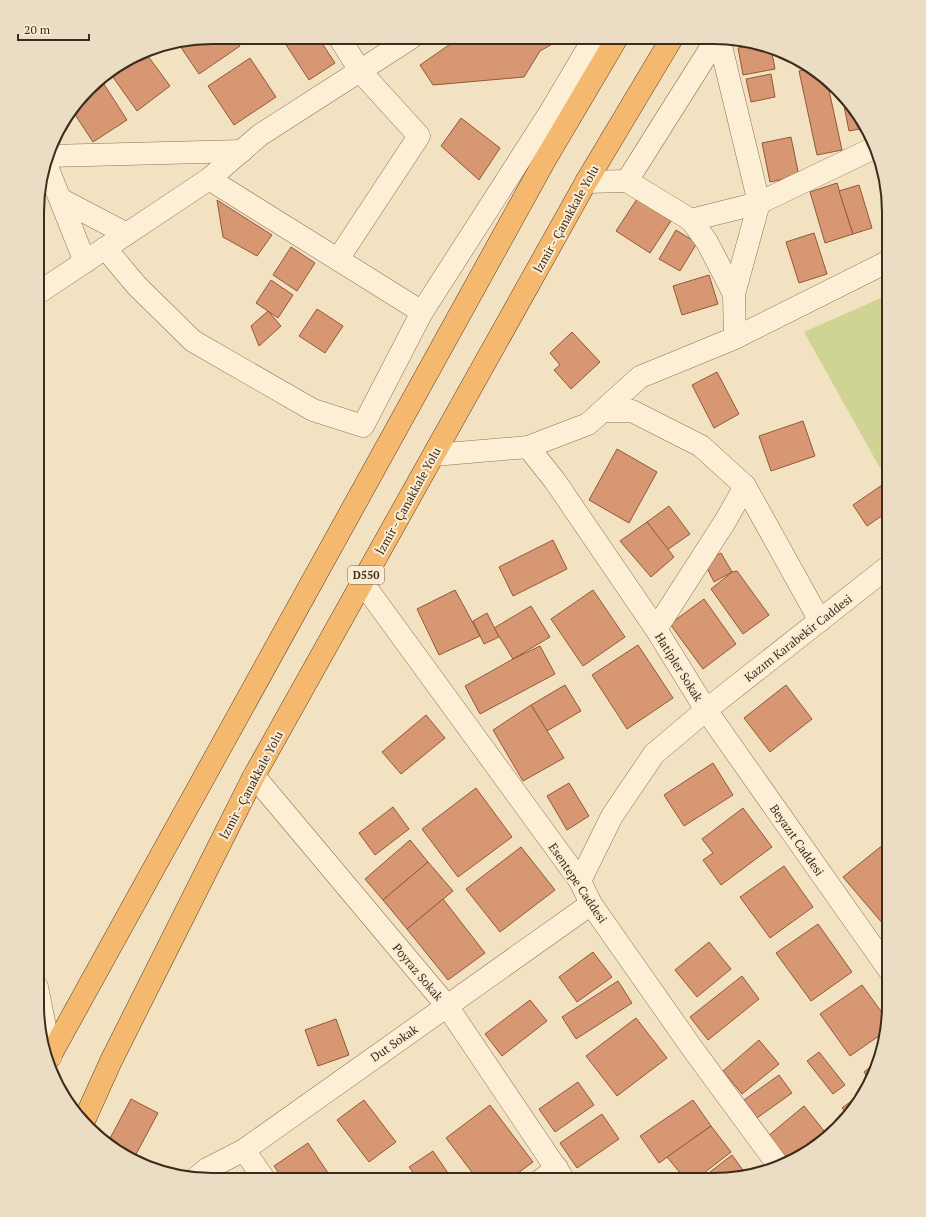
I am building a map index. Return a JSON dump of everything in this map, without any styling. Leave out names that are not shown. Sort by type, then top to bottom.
[{"type":"highway","points":[[52,1054],[545,160],[613,44]]},
{"type":"highway","name":"İzmir - Çanakkale Yolu","points":[[86,1116],[111,1061],[254,776],[586,182],[668,44]]},
{"type":"street","points":[[338,259],[419,136],[360,71],[343,44]]},
{"type":"street","points":[[44,289],[209,179],[260,134],[402,44]]},
{"type":"street","points":[[105,248],[137,286],[193,341],[313,410],[363,426],[422,312],[549,114],[590,44]]},
{"type":"street","points":[[627,181],[714,44]]},
{"type":"street","points":[[719,44],[759,203],[734,294],[735,338]]},
{"type":"street","points":[[692,220],[759,203],[870,150]]},
{"type":"street","points":[[54,156],[242,151]]},
{"type":"street","points":[[49,170],[85,262]]},
{"type":"street","points":[[209,179],[422,312]]},
{"type":"street","points":[[586,182],[627,181],[692,220],[707,242],[734,294]]},
{"type":"street","points":[[60,199],[127,234]]},
{"type":"street","points":[[434,455],[528,447],[588,424],[640,377],[735,338],[882,264]]},
{"type":"street","points":[[603,410],[632,412],[700,446],[745,486],[820,621]]},
{"type":"street","name":"Hatipler Sokak","points":[[528,447],[555,480],[656,629],[706,710],[654,754],[612,816],[580,881]]},
{"type":"street","points":[[656,629],[726,520],[745,486]]},
{"type":"street","name":"Kazım Karabekir Caddesi","points":[[706,710],[882,572]]},
{"type":"street","name":"Esentepe Caddesi","points":[[362,582],[580,881],[591,904],[692,1048],[775,1161]]},
{"type":"street","name":"Beyazıt Caddesi","points":[[706,710],[882,960]]},
{"type":"street","name":"Poyraz Sokak","points":[[254,776],[447,1006],[552,1173]]},
{"type":"street","name":"Dut Sokak","points":[[207,1173],[244,1150],[591,904]]},
{"type":"street","points":[[244,1150],[260,1173]]},
{"type":"green space","points":[[881,298],[882,467],[880,468],[804,332]]},
{"type":"building","points":[[201,44],[239,44],[240,46],[199,74],[181,47]]},
{"type":"building","points":[[286,44],[323,44],[335,63],[309,80]]},
{"type":"building","points":[[450,44],[552,44],[540,51],[524,77],[433,85],[420,65]]},
{"type":"building","points":[[747,47],[772,55],[775,69],[743,75],[738,48]]},
{"type":"building","points":[[148,57],[170,86],[137,111],[113,77],[128,66]]},
{"type":"building","points":[[250,58],[276,97],[234,125],[208,86]]},
{"type":"building","points":[[804,70],[808,72],[829,89],[842,150],[817,155],[799,71]]},
{"type":"building","points":[[771,74],[775,97],[751,102],[746,79]]},
{"type":"building","points":[[104,84],[127,120],[93,142],[75,115],[93,93]]},
{"type":"building","points":[[844,106],[860,129],[849,131]]},
{"type":"building","points":[[461,118],[500,148],[479,180],[441,146]]},
{"type":"building","points":[[791,137],[799,176],[770,182],[762,143]]},
{"type":"building","points":[[837,183],[853,234],[825,243],[810,192]]},
{"type":"building","points":[[859,185],[872,228],[853,234],[839,191]]},
{"type":"building","points":[[637,199],[671,221],[650,253],[616,231]]},
{"type":"building","points":[[217,200],[272,235],[257,256],[223,237]]},
{"type":"building","points":[[676,230],[697,243],[680,271],[659,259]]},
{"type":"building","points":[[814,233],[827,274],[799,283],[786,242]]},
{"type":"building","points":[[291,247],[315,263],[297,291],[273,275]]},
{"type":"building","points":[[709,275],[718,304],[682,315],[673,286]]},
{"type":"building","points":[[271,280],[293,295],[278,318],[256,303]]},
{"type":"building","points":[[317,309],[343,326],[325,353],[299,336]]},
{"type":"building","points":[[268,311],[281,326],[259,346],[251,326]]},
{"type":"building","points":[[572,332],[600,362],[571,389],[554,370],[560,365],[550,353]]},
{"type":"building","points":[[717,372],[739,414],[714,428],[692,385]]},
{"type":"building","points":[[803,421],[815,456],[771,471],[759,436]]},
{"type":"building","points":[[617,449],[657,472],[629,523],[589,500]]},
{"type":"building","points":[[882,485],[882,516],[867,526],[853,505]]},
{"type":"building","points":[[669,506],[690,534],[667,550],[647,522]]},
{"type":"building","points":[[647,522],[674,557],[651,577],[620,541]]},
{"type":"building","points":[[553,540],[567,569],[513,596],[499,567]]},
{"type":"building","points":[[721,553],[732,572],[714,582],[704,562]]},
{"type":"building","points":[[737,571],[769,615],[743,634],[711,589],[732,572]]},
{"type":"building","points":[[455,590],[480,636],[439,655],[417,609]]},
{"type":"building","points":[[593,590],[625,637],[583,666],[551,619]]},
{"type":"building","points":[[704,599],[736,644],[703,669],[670,624]]},
{"type":"building","points":[[531,606],[550,637],[513,659],[494,628]]},
{"type":"building","points":[[487,613],[499,637],[484,644],[473,621]]},
{"type":"building","points":[[638,645],[673,698],[627,729],[592,675]]},
{"type":"building","points":[[540,646],[555,674],[480,714],[465,686],[513,659]]},
{"type":"building","points":[[565,685],[581,711],[547,731],[531,705]]},
{"type":"building","points":[[786,685],[812,719],[770,752],[744,718]]},
{"type":"building","points":[[531,705],[564,758],[523,781],[493,730]]},
{"type":"building","points":[[426,715],[445,738],[401,774],[382,752]]},
{"type":"building","points":[[713,763],[733,795],[684,826],[664,795]]},
{"type":"building","points":[[569,783],[589,816],[567,830],[547,796]]},
{"type":"building","points":[[476,788],[512,837],[458,877],[422,829]]},
{"type":"building","points":[[393,807],[409,829],[375,855],[359,833]]},
{"type":"building","points":[[743,808],[772,847],[721,885],[703,860],[713,853],[702,839]]},
{"type":"building","points":[[410,840],[428,862],[383,900],[365,879]]},
{"type":"building","points":[[882,846],[882,923],[843,877]]},
{"type":"building","points":[[521,847],[555,890],[500,932],[466,889]]},
{"type":"building","points":[[428,862],[453,891],[407,929],[383,900]]},
{"type":"building","points":[[784,866],[813,907],[770,938],[740,897]]},
{"type":"building","points":[[443,899],[485,953],[448,980],[407,929]]},
{"type":"building","points":[[818,924],[852,972],[811,1001],[776,953]]},
{"type":"building","points":[[709,942],[731,969],[697,997],[675,970]]},
{"type":"building","points":[[593,952],[612,977],[577,1002],[559,977]]},
{"type":"building","points":[[742,976],[759,999],[708,1040],[690,1017]]},
{"type":"building","points":[[618,981],[632,1003],[576,1039],[562,1017]]},
{"type":"building","points":[[862,985],[882,1013],[879,1036],[850,1056],[820,1014]]},
{"type":"building","points":[[530,1000],[547,1021],[502,1056],[485,1034]]},
{"type":"building","points":[[636,1018],[667,1058],[617,1096],[586,1056]]},
{"type":"building","points":[[336,1019],[349,1055],[318,1066],[305,1030]]},
{"type":"building","points":[[759,1040],[779,1064],[742,1094],[723,1071]]},
{"type":"building","points":[[819,1052],[845,1085],[833,1094],[807,1061]]},
{"type":"building","points":[[870,1067],[867,1076],[864,1072]]},
{"type":"building","points":[[779,1075],[792,1093],[757,1118],[744,1100]]},
{"type":"building","points":[[578,1082],[594,1105],[555,1132],[539,1109]]},
{"type":"building","points":[[131,1099],[158,1113],[136,1155],[118,1145],[110,1138]]},
{"type":"building","points":[[854,1099],[844,1111],[842,1108]]},
{"type":"building","points":[[364,1100],[396,1142],[369,1162],[337,1120]]},
{"type":"building","points":[[693,1100],[711,1126],[659,1163],[640,1136]]},
{"type":"building","points":[[490,1105],[533,1162],[518,1173],[472,1173],[446,1138]]},
{"type":"building","points":[[804,1106],[824,1131],[808,1145],[786,1157],[768,1136]]},
{"type":"building","points":[[602,1114],[619,1139],[577,1168],[560,1143]]},
{"type":"building","points":[[711,1126],[731,1152],[704,1173],[680,1173],[667,1157]]},
{"type":"building","points":[[308,1143],[328,1173],[279,1173],[274,1166]]},
{"type":"building","points":[[433,1151],[448,1173],[414,1173],[409,1167]]},
{"type":"building","points":[[732,1155],[743,1171],[725,1173],[710,1172]]}]
